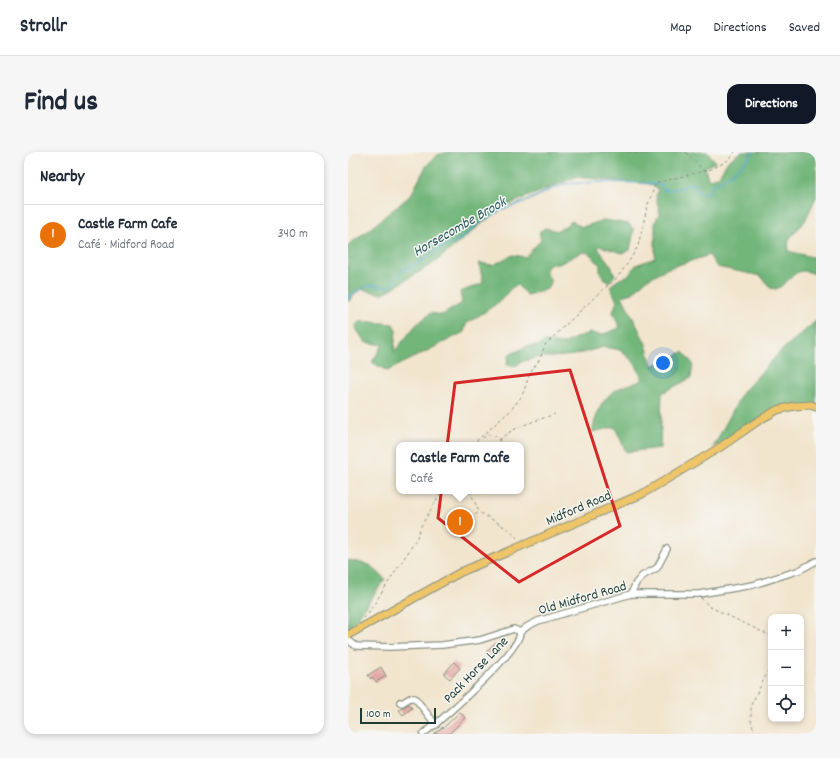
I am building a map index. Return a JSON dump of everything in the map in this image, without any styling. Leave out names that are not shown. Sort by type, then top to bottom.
[{"type":"main road","name":"Midford Road","points":[[348,634],[461,572],[642,494],[719,448],[758,421],[777,410],[794,406],[811,405],[816,407]]},
{"type":"street","points":[[632,594],[636,583],[642,576],[657,568],[667,549]]},
{"type":"street","name":"Old Midford Road","points":[[520,632],[538,621],[632,594],[699,594],[752,585],[800,570],[816,561]]},
{"type":"street","points":[[348,640],[356,646],[424,646],[480,640],[514,629],[520,632]]},
{"type":"street","name":"Pack Horse Lane","points":[[423,734],[436,725],[463,701],[506,656],[519,639],[520,632]]},
{"type":"street","points":[[400,702],[402,703],[410,698],[415,698],[436,725]]},
{"type":"path","points":[[628,152],[642,154],[658,152]]},
{"type":"path","points":[[686,152],[704,171]]},
{"type":"path","points":[[475,442],[509,412],[522,396],[530,373],[540,359],[544,345],[600,292],[615,280],[628,263],[638,246],[648,204],[656,183],[712,169],[727,161],[735,152]]},
{"type":"path","points":[[483,438],[488,434],[491,434],[499,440],[523,425],[556,414]]},
{"type":"path","points":[[364,618],[416,540],[421,526],[440,494]]},
{"type":"path","points":[[471,494],[480,514]]},
{"type":"path","points":[[465,521],[483,514],[515,535],[521,545]]},
{"type":"path","points":[[699,594],[701,600],[710,607],[768,635]]},
{"type":"path","points":[[755,734],[751,721],[752,705],[768,671]]},
{"type":"highlighted area","points":[[570,370],[620,526],[519,582],[438,518],[455,383]]},
{"type":"green space","points":[[449,152],[707,152],[716,162],[705,167],[708,179],[718,177],[728,161],[741,152],[816,152],[816,197],[805,221],[789,239],[788,251],[816,258],[816,275],[803,271],[798,272],[776,289],[770,288],[761,276],[717,267],[709,255],[666,269],[646,280],[633,293],[622,296],[646,344],[652,366],[683,352],[693,364],[691,378],[662,393],[660,448],[626,452],[615,427],[592,432],[597,414],[606,398],[619,388],[643,380],[636,365],[621,350],[604,347],[574,355],[538,357],[521,362],[515,366],[507,365],[509,355],[528,346],[539,346],[544,342],[564,344],[589,333],[601,335],[620,328],[613,312],[617,301],[610,286],[629,275],[636,265],[655,258],[655,222],[660,213],[656,197],[658,189],[649,184],[576,177],[502,207],[434,263],[383,294],[360,289],[348,302],[348,245],[411,195],[426,166],[437,155]]},
{"type":"green space","points":[[605,220],[629,224],[634,230],[630,250],[622,253],[600,246],[598,248],[611,266],[615,275],[608,283],[600,272],[600,265],[589,253],[582,252],[559,264],[551,264],[545,269],[551,282],[547,289],[527,295],[517,285],[511,288],[497,303],[466,324],[464,332],[387,371],[372,362],[383,345],[365,342],[355,327],[360,321],[393,324],[396,331],[394,352],[416,325],[431,313],[442,315],[462,303],[460,292],[483,283],[479,263],[493,265],[513,255],[525,257],[541,240],[539,232],[545,228],[558,231],[572,221],[582,227]]},
{"type":"green space","points":[[816,321],[816,407],[786,410],[713,448],[742,393],[782,350]]},
{"type":"green space","points":[[348,560],[370,565],[385,579],[348,630]]},
{"type":"building","points":[[462,519],[465,526],[462,527],[465,533],[457,537],[451,524]]},
{"type":"building","points":[[495,643],[501,648],[492,657],[486,652]]},
{"type":"building","points":[[454,662],[460,668],[450,679],[444,674]]},
{"type":"building","points":[[381,667],[386,676],[376,682],[373,677],[371,679],[368,675]]},
{"type":"building","points":[[409,704],[412,708],[403,715],[399,710]]},
{"type":"building","points":[[460,712],[465,718],[449,734],[434,734],[443,728]]},
{"type":"waterway","name":"Horsecombe Brook","points":[[348,300],[349,296],[369,285],[387,287],[391,285],[401,271],[416,264],[439,249],[453,243],[466,235],[478,224],[503,209],[527,201],[565,184],[598,182],[647,183],[662,185],[664,191],[680,188],[692,183],[698,192],[703,194],[709,193],[712,185],[730,175],[754,152]]},
{"type":"place","name":"Castle Farm Cafe","points":[[460,522]]}]
